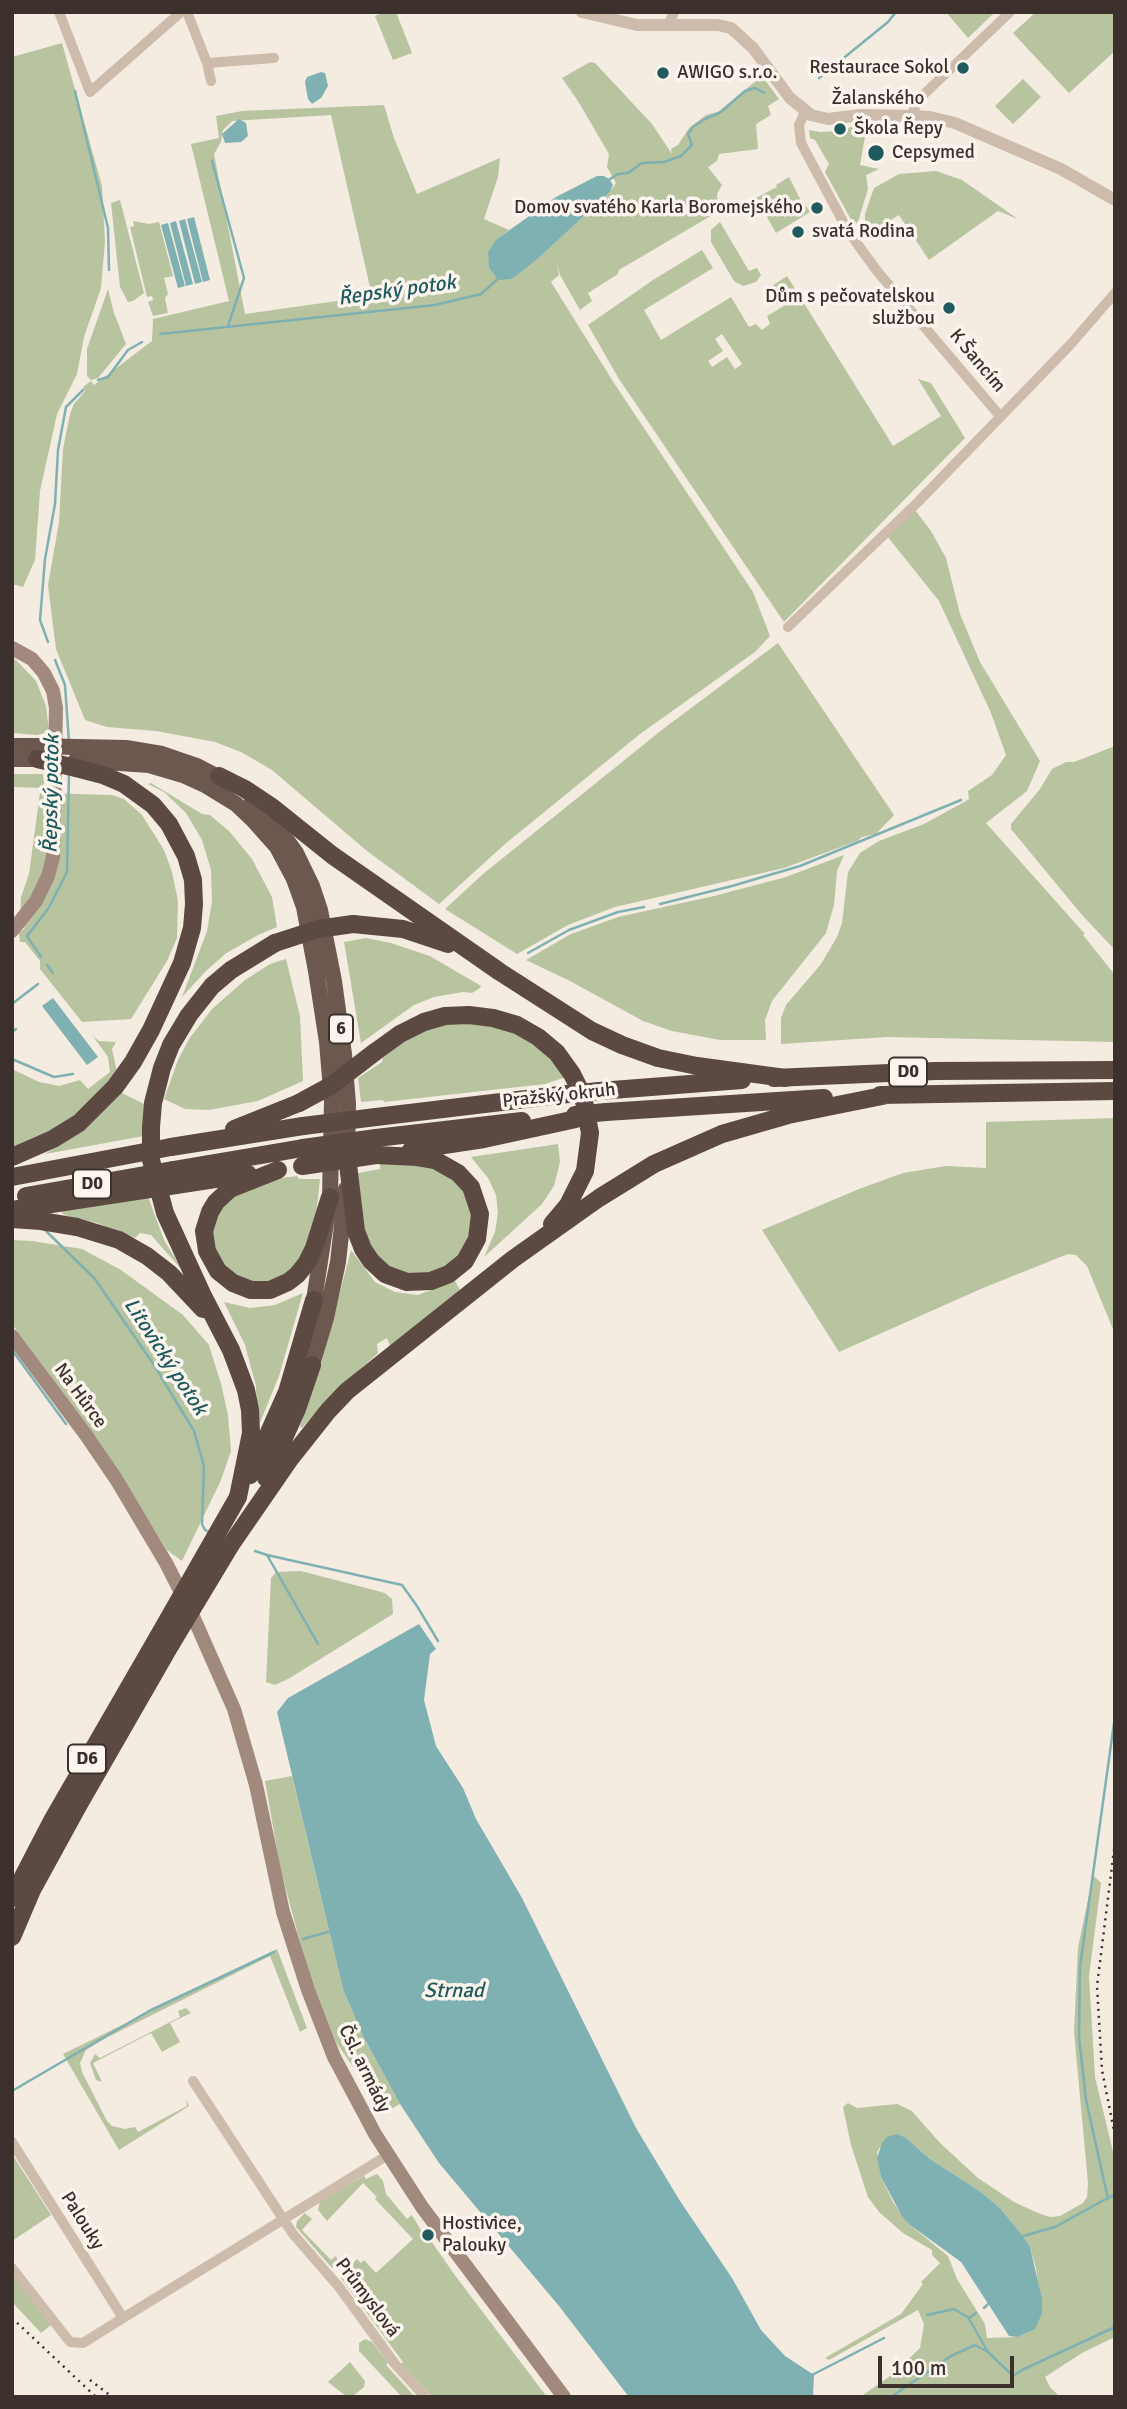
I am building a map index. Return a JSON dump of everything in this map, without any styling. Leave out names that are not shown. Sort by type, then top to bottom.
[{"type":"highway","points":[[12,746],[76,758],[103,775],[124,783],[153,805],[176,834],[186,856],[193,880],[194,916],[182,963],[139,1052],[115,1087],[79,1123],[53,1139],[12,1157]]},
{"type":"highway","name":"6","points":[[76,758],[150,751],[186,761],[219,776],[258,805],[283,833],[302,864],[317,898],[327,945],[341,1030],[348,1104],[347,1157]]},
{"type":"highway","points":[[12,759],[37,752]]},
{"type":"highway","name":"6","points":[[76,758],[149,765],[195,779],[216,790],[244,811],[283,858],[294,879],[303,907],[324,1018],[332,1102],[330,1197]]},
{"type":"highway","points":[[219,776],[272,807],[332,855],[500,972],[592,1031],[659,1058],[785,1078]]},
{"type":"highway","points":[[249,1503],[250,1410],[238,1365],[174,1235],[160,1198],[150,1149],[153,1103],[158,1079],[171,1045],[196,1004],[231,970],[275,943],[318,929],[354,924],[391,927],[426,935],[455,947],[500,972]]},
{"type":"highway","points":[[199,1143],[299,1103],[332,1085],[400,1034],[424,1022],[445,1016],[481,1016],[505,1021],[528,1031],[557,1053],[583,1096],[589,1122],[589,1152],[585,1171],[563,1212],[513,1259]]},
{"type":"highway","name":"Pražský okruh","points":[[12,1177],[171,1147],[303,1126],[568,1094],[785,1078],[959,1071],[1115,1070]]},
{"type":"highway","name":"Pražský okruh","points":[[12,1199],[606,1112],[892,1094],[1115,1091]]},
{"type":"highway","points":[[249,1503],[348,1391],[513,1259],[615,1187],[687,1148],[738,1129],[788,1115],[892,1094]]},
{"type":"highway","points":[[347,1157],[356,1231],[370,1261],[385,1273],[407,1282],[431,1281],[449,1274],[465,1261],[477,1238],[480,1214],[471,1187],[458,1173],[435,1160],[376,1147]]},
{"type":"highway","points":[[303,1157],[230,1189],[209,1212],[205,1231],[207,1251],[218,1271],[233,1283],[251,1290],[270,1290],[288,1282],[306,1264],[314,1248],[330,1197]]},
{"type":"highway","name":"D6","points":[[12,1898],[53,1819],[165,1641],[249,1503],[282,1443],[312,1365],[326,1318],[338,1262],[347,1157]]},
{"type":"highway","points":[[12,1210],[174,1177],[278,1170]]},
{"type":"highway","name":"D6","points":[[12,1937],[39,1878],[165,1641],[230,1546],[249,1503],[268,1437],[287,1392],[314,1300],[330,1197]]},
{"type":"highway","points":[[12,1219],[89,1229],[134,1248],[179,1282],[225,1336]]},
{"type":"main road","points":[[12,648],[32,659],[44,673],[53,691],[56,708],[52,857],[48,876],[36,901],[12,931]]},
{"type":"main road","name":"Na Hůrce","points":[[12,1336],[116,1479],[166,1563],[234,1709]]},
{"type":"main road","name":"Čsl. armády","points":[[234,1709],[256,1785],[283,1912],[307,1990],[334,2057],[388,2155],[422,2207],[564,2397]]},
{"type":"street","points":[[59,12],[90,92],[181,12]]},
{"type":"street","points":[[187,12],[207,63],[211,81]]},
{"type":"street","name":"Žalanského","points":[[582,12],[637,25],[672,18],[732,28],[753,48],[790,98],[805,112],[828,119],[861,115],[911,116],[930,117],[955,124],[1061,169],[1115,200]]},
{"type":"street","points":[[911,116],[919,99],[1010,12]]},
{"type":"street","points":[[207,63],[274,58]]},
{"type":"street","name":"K Šancím","points":[[788,627],[918,502],[1000,416],[877,271],[848,231],[801,143],[799,125],[805,112]]},
{"type":"street","points":[[1000,416],[1070,345],[1115,293]]},
{"type":"street","points":[[193,2081],[282,2219]]},
{"type":"street","name":"Palouky","points":[[12,2142],[123,2318]]},
{"type":"street","points":[[12,2268],[70,2342],[83,2343],[388,2155]]},
{"type":"street","name":"Průmyslová","points":[[282,2219],[339,2287],[395,2364],[425,2397]]},
{"type":"green space","points":[[396,12],[412,53],[393,60],[375,16]]},
{"type":"green space","points":[[946,12],[995,12],[968,38]]},
{"type":"green space","points":[[1036,12],[1115,12],[1115,51],[1069,93],[1013,33]]},
{"type":"green space","points":[[62,43],[102,186],[105,242],[101,288],[84,337],[77,374],[57,414],[40,491],[35,560],[23,587],[12,584],[12,57]]},
{"type":"green space","points":[[590,62],[595,63],[652,124],[672,154],[671,149],[678,145],[689,128],[706,115],[718,112],[762,76],[779,99],[768,106],[771,115],[756,124],[758,149],[719,154],[717,161],[708,167],[722,185],[717,194],[718,204],[713,208],[714,214],[619,270],[618,274],[588,293],[592,301],[580,310],[560,275],[557,264],[559,275],[551,282],[614,383],[753,592],[770,636],[755,652],[640,734],[505,844],[439,904],[367,851],[272,770],[241,752],[215,742],[156,731],[107,727],[85,720],[56,649],[48,585],[59,522],[63,449],[70,414],[74,404],[85,391],[83,387],[91,381],[94,385],[152,341],[153,319],[229,301],[191,144],[219,138],[216,116],[242,111],[384,105],[417,194],[500,158],[498,177],[484,219],[509,230],[497,239],[543,254],[610,192],[616,183],[607,167],[609,154],[562,78]],"holes":[[[331,115],[372,296],[245,314],[214,154],[221,142],[223,130],[232,121]]]},
{"type":"green space","points":[[1023,79],[1041,97],[1013,124],[995,106]]},
{"type":"green space","points":[[867,121],[896,122],[896,127],[872,125],[870,131],[866,131],[860,165],[879,169],[866,175],[868,189],[858,222],[854,225],[825,172],[829,164],[815,140],[810,138],[809,130],[840,131]]},
{"type":"green space","points":[[936,171],[962,180],[1018,219],[998,211],[929,260],[899,215],[865,236],[865,214],[874,188],[899,174]]},
{"type":"green space","points":[[789,177],[803,205],[805,204],[810,212],[776,233],[754,199]]},
{"type":"green space","points":[[120,200],[144,293],[128,302],[120,287],[111,203]]},
{"type":"green space","points":[[133,221],[149,224],[159,222],[173,276],[164,278],[168,294],[165,298],[168,313],[153,316],[148,302],[153,300],[152,296],[147,297],[130,227],[134,226]]},
{"type":"green space","points":[[720,222],[749,271],[757,268],[761,275],[756,282],[743,286],[734,281],[711,242],[711,230]]},
{"type":"green space","points":[[702,250],[713,268],[644,310],[661,340],[731,297],[749,327],[756,324],[762,330],[770,324],[767,316],[784,306],[772,286],[787,276],[893,446],[941,416],[918,379],[931,383],[965,438],[784,622],[619,379],[588,325]],"holes":[[[722,334],[742,364],[735,369],[727,357],[712,367],[708,361],[723,351],[715,339]]]},
{"type":"green space","points":[[108,289],[126,344],[98,378],[91,380],[87,376],[87,349]]},
{"type":"green space","points":[[915,510],[946,558],[960,614],[980,662],[1040,761],[1027,791],[986,823],[1085,934],[1083,935],[1115,975],[1115,1042],[887,1037],[781,1044],[781,1018],[786,1005],[821,964],[837,937],[842,923],[848,872],[860,853],[879,841],[924,824],[969,799],[968,791],[992,775],[1006,755],[991,713],[939,601],[887,536]]},
{"type":"green space","points":[[778,643],[894,815],[876,834],[784,868],[615,907],[568,925],[517,954],[445,909],[483,874],[663,729]]},
{"type":"green space","points":[[12,659],[36,681],[46,706],[49,732],[37,735],[12,733]]},
{"type":"green space","points":[[1115,746],[1115,950],[1082,915],[1011,829],[1011,824],[1040,789],[1052,769]]},
{"type":"green space","points":[[12,774],[43,774],[45,788],[12,787]]},
{"type":"green space","points":[[151,783],[202,814],[210,815],[229,831],[252,859],[272,897],[277,927],[225,954],[182,997],[207,931],[212,901],[211,870],[202,840],[186,813],[164,792],[148,784]]},
{"type":"green space","points":[[40,793],[112,795],[124,799],[142,815],[164,850],[178,901],[177,938],[167,961],[131,1019],[82,1022],[40,969],[40,961],[25,942],[20,942],[19,933],[25,928],[20,922],[21,897],[29,874]]},
{"type":"green space","points":[[844,855],[837,871],[834,905],[826,933],[772,1001],[765,1020],[766,1040],[720,1040],[672,1031],[643,1021],[526,960],[571,934],[618,917],[786,877]]},
{"type":"green space","points":[[366,938],[430,956],[481,986],[472,993],[434,997],[414,1005],[361,1043],[344,942]]},
{"type":"green space","points":[[286,959],[300,1016],[303,1081],[258,1101],[209,1110],[185,1109],[164,1099],[189,1039],[212,1009],[245,980],[270,964]]},
{"type":"green space","points":[[475,1022],[519,1034],[548,1055],[566,1077],[545,1084],[384,1102],[361,1102],[358,1078],[382,1062],[384,1053],[426,1030],[451,1023]]},
{"type":"green space","points":[[93,1036],[99,1041],[116,1042],[112,1049],[117,1072],[103,1090],[58,1128],[12,1151],[12,1069],[39,1082],[59,1086],[80,1080],[88,1089],[110,1072],[108,1057]]},
{"type":"green space","points":[[120,1092],[146,1105],[144,1136],[45,1154],[82,1131]]},
{"type":"green space","points":[[1115,1118],[1115,1334],[1087,1266],[1076,1255],[1068,1254],[983,1288],[839,1352],[762,1230],[903,1173],[946,1166],[986,1168],[986,1122]]},
{"type":"green space","points":[[558,1144],[560,1162],[554,1186],[542,1204],[484,1257],[495,1232],[498,1213],[496,1195],[488,1178],[471,1157]]},
{"type":"green space","points":[[380,1164],[432,1164],[461,1183],[475,1222],[462,1258],[421,1278],[382,1266],[359,1225],[358,1173],[380,1169]]},
{"type":"green space","points":[[297,1176],[299,1179],[320,1179],[310,1246],[287,1277],[272,1284],[232,1278],[209,1243],[219,1204],[266,1180]]},
{"type":"green space","points":[[147,1194],[164,1240],[183,1271],[151,1235],[140,1233],[135,1238],[97,1223],[64,1215],[57,1207]]},
{"type":"green space","points":[[12,1240],[82,1249],[121,1270],[183,1315],[209,1345],[228,1415],[231,1451],[221,1480],[182,1561],[167,1550],[98,1440],[12,1324]]},
{"type":"green space","points":[[351,1250],[375,1282],[395,1292],[418,1295],[455,1281],[460,1290],[390,1346],[387,1338],[377,1344],[378,1353],[332,1395],[302,1428],[300,1426],[319,1372]]},
{"type":"green space","points":[[303,1293],[279,1376],[257,1430],[256,1386],[245,1345],[224,1302],[250,1308],[275,1305]]},
{"type":"green space","points":[[301,1571],[385,1593],[392,1599],[393,1614],[275,1685],[266,1682],[271,1578],[276,1572]]},
{"type":"green space","points":[[292,1776],[343,1989],[361,2032],[400,2104],[381,2115],[361,2067],[353,2067],[336,2042],[313,1985],[280,1867],[265,1781]]},
{"type":"green space","points":[[1093,1875],[1101,1883],[1089,1976],[1095,2077],[1115,2160],[1115,2337],[1082,2353],[1045,2377],[1060,2397],[860,2397],[893,2374],[920,2348],[924,2324],[918,2310],[829,2360],[825,2358],[901,2314],[923,2284],[921,2282],[940,2263],[932,2255],[932,2250],[903,2233],[879,2212],[868,2197],[851,2145],[843,2107],[848,2103],[857,2108],[897,2104],[912,2111],[939,2142],[978,2178],[1014,2202],[1038,2213],[1050,2217],[1060,2216],[1083,2203],[1087,2197],[1088,2183],[1074,2032],[1078,1948]],"holes":[[[887,2137],[906,2138],[930,2159],[981,2192],[1000,2208],[1030,2247],[1036,2268],[1042,2313],[1017,2337],[987,2338],[985,2324],[957,2279],[948,2256],[910,2225],[893,2202],[881,2177],[877,2152]]]},
{"type":"green space","points":[[277,1949],[307,2028],[300,2032],[270,1956],[86,2050],[80,2063],[82,2072],[112,2126],[125,2129],[135,2127],[138,2132],[187,2106],[186,2099],[189,2106],[119,2150],[63,2054]]},
{"type":"green space","points":[[186,2008],[191,2013],[170,2023],[180,2042],[162,2052],[151,2033],[93,2063],[102,2082],[96,2080],[90,2063],[95,2054],[100,2058],[180,2017],[178,2011]]},
{"type":"green space","points":[[12,2154],[51,2215],[12,2241]]},
{"type":"green space","points":[[377,2174],[383,2181],[386,2194],[407,2219],[412,2215],[426,2239],[429,2238],[547,2397],[432,2397],[401,2364],[403,2362],[340,2277],[357,2259],[361,2263],[364,2260],[376,2273],[413,2239],[363,2183],[327,2221],[318,2210],[320,2201],[364,2176],[366,2179]]},
{"type":"green space","points":[[303,2212],[312,2219],[302,2230],[331,2260],[336,2256],[336,2266],[332,2268],[296,2227]]},
{"type":"green space","points":[[12,2271],[51,2325],[41,2333],[12,2302]]},
{"type":"green space","points":[[365,2339],[372,2342],[388,2363],[386,2365],[415,2397],[402,2397],[359,2351],[359,2343]]},
{"type":"green space","points":[[350,2362],[365,2381],[364,2387],[353,2396],[346,2396],[328,2382]]},
{"type":"water","points":[[325,73],[328,86],[321,98],[312,104],[308,99],[305,82],[307,77]]},
{"type":"water","points":[[239,119],[246,123],[248,136],[241,142],[225,143],[222,134]]},
{"type":"water","points":[[597,176],[609,179],[613,185],[610,192],[520,273],[511,279],[498,280],[489,267],[488,252],[497,239],[556,197]]},
{"type":"water","points":[[194,217],[210,280],[203,282],[187,219]]},
{"type":"water","points":[[185,219],[202,282],[195,284],[179,221]]},
{"type":"water","points":[[176,221],[193,284],[186,286],[170,223]]},
{"type":"water","points":[[168,223],[185,286],[178,288],[161,225]]},
{"type":"water","points":[[53,998],[98,1057],[87,1065],[42,1006]]},
{"type":"water","name":"Strnad","points":[[419,1624],[436,1649],[430,1654],[424,1700],[436,1746],[463,1788],[476,1819],[522,1898],[636,2128],[680,2201],[732,2278],[761,2330],[785,2356],[814,2375],[813,2397],[629,2397],[559,2306],[439,2163],[400,2104],[361,2032],[343,1989],[277,1712],[288,1698]]},
{"type":"water","points":[[897,2134],[981,2192],[1000,2208],[1023,2236],[1030,2247],[1042,2299],[1042,2313],[1035,2329],[1017,2337],[1009,2336],[961,2262],[910,2225],[902,2216],[881,2177],[877,2158],[887,2137]]},
{"type":"waterway","name":"Řepský potok","points":[[819,78],[888,22],[896,12]]},
{"type":"waterway","name":"Řepský potok","points":[[607,181],[618,174],[628,173],[642,163],[664,162],[681,156],[692,145],[688,134],[693,127],[721,112],[745,91],[755,88],[764,93]]},
{"type":"waterway","points":[[75,91],[108,228],[109,270]]},
{"type":"waterway","points":[[212,161],[244,278],[228,326]]},
{"type":"waterway","name":"Řepský potok","points":[[160,334],[435,305],[481,294],[499,278]]},
{"type":"waterway","name":"Řepský potok","points":[[98,380],[108,377],[128,350],[142,342]]},
{"type":"waterway","name":"Řepský potok","points":[[48,642],[40,620],[45,559],[55,504],[58,450],[66,407],[83,390]]},
{"type":"waterway","name":"Řepský potok","points":[[55,660],[65,685],[69,742]]},
{"type":"waterway","name":"Řepský potok","points":[[41,957],[27,936],[48,909],[67,872],[69,773]]},
{"type":"waterway","points":[[660,904],[800,866],[961,800]]},
{"type":"waterway","points":[[528,953],[569,930],[618,912],[644,907]]},
{"type":"waterway","name":"Řepský potok","points":[[47,965],[53,973]]},
{"type":"waterway","name":"Řepský potok","points":[[12,1004],[38,984]]},
{"type":"waterway","points":[[12,1032],[16,1029]]},
{"type":"waterway","points":[[12,1059],[54,1077],[73,1074]]},
{"type":"waterway","name":"Litovický potok","points":[[44,1229],[95,1279],[154,1365],[194,1431],[204,1466],[202,1524],[205,1530],[211,1533]]},
{"type":"waterway","points":[[12,1350],[66,1424]]},
{"type":"waterway","name":"Litovický potok","points":[[255,1551],[267,1555],[318,1644]]},
{"type":"waterway","points":[[267,1555],[402,1585],[438,1641]]},
{"type":"waterway","points":[[1108,2199],[1086,2100],[1079,2037],[1080,1967],[1115,1716]]},
{"type":"waterway","points":[[303,1939],[331,1931]]},
{"type":"waterway","points":[[12,2091],[149,2011],[274,1952]]},
{"type":"waterway","points":[[1023,2236],[1055,2227],[1115,2194]]},
{"type":"waterway","points":[[984,2308],[990,2302]]},
{"type":"waterway","points":[[927,2315],[954,2309],[969,2318],[976,2313]]},
{"type":"waterway","points":[[969,2319],[988,2352]]},
{"type":"waterway","points":[[891,2397],[951,2356],[975,2345],[988,2352],[1013,2376],[1115,2327]]},
{"type":"waterway","points":[[812,2375],[884,2338]]},
{"type":"railway","points":[[1115,1842],[1097,1986],[1102,2070],[1115,2136]]},
{"type":"railway","points":[[12,2318],[96,2397]]},
{"type":"railway","points":[[90,2380],[112,2397]]},
{"type":"place","name":"Restaurace Sokol","points":[[963,68]]},
{"type":"place","name":"AWIGO s.r.o.","points":[[663,73]]},
{"type":"place","name":"Škola Řepy","points":[[840,129]]},
{"type":"place","name":"Cepsymed","points":[[876,153]]},
{"type":"place","name":"Domov svatého Karla Boromejského","points":[[817,208]]},
{"type":"place","name":"svatá Rodina","points":[[798,232]]},
{"type":"place","name":"Dům s pečovatelskou službou","points":[[949,308]]},
{"type":"place","name":"Hostivice, Palouky","points":[[428,2235]]}]
